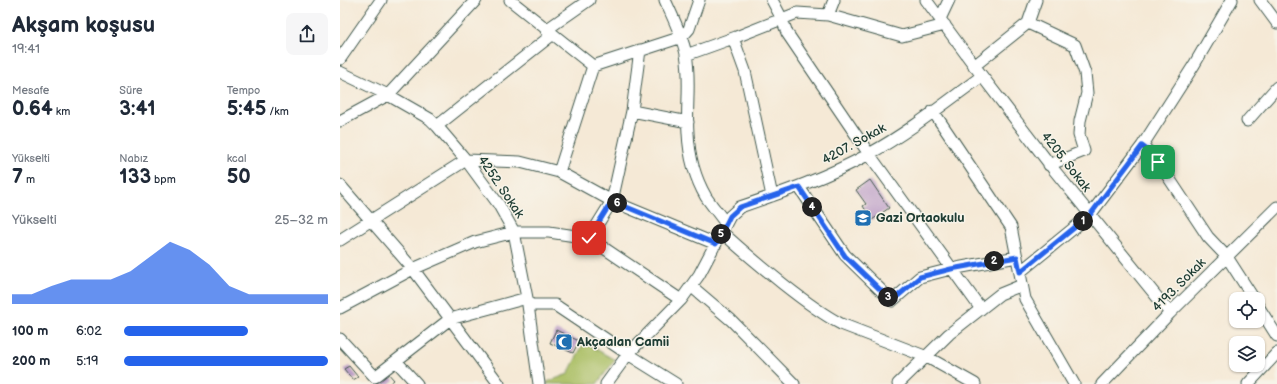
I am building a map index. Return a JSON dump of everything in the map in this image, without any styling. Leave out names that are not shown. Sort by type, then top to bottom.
[{"type":"street","points":[[340,59],[381,0]]},
{"type":"street","points":[[340,121],[388,95],[476,0]]},
{"type":"street","points":[[510,0],[593,66]]},
{"type":"street","points":[[438,126],[589,0]]},
{"type":"street","points":[[665,0],[682,37],[686,55],[689,84],[689,147],[693,166],[706,197],[746,254],[806,303],[829,318],[848,327],[927,357],[963,381],[975,384]]},
{"type":"street","points":[[593,66],[682,37],[689,29],[699,0]]},
{"type":"street","points":[[772,0],[782,19],[787,33],[869,154],[981,309]]},
{"type":"street","points":[[828,15],[834,0]]},
{"type":"street","name":"4205. Sokak","points":[[926,0],[1049,165],[1170,313]]},
{"type":"street","points":[[686,55],[796,13],[828,15],[902,36],[942,22],[949,0]]},
{"type":"street","points":[[974,66],[1028,23],[1036,0]]},
{"type":"street","points":[[1020,272],[1090,215],[1142,146],[1194,65],[1232,0]]},
{"type":"street","points":[[1260,0],[1277,23]]},
{"type":"street","points":[[1028,23],[1075,45],[1085,73],[1087,93],[1080,121],[1080,135],[1084,151],[1049,165]]},
{"type":"street","points":[[733,38],[745,71],[772,196]]},
{"type":"street","points":[[589,238],[612,201],[632,112],[640,50]]},
{"type":"street","points":[[558,172],[593,66]]},
{"type":"street","name":"4252. Sokak","points":[[340,72],[388,95],[422,114],[438,126],[466,160],[499,205],[514,232],[527,302],[539,384]]},
{"type":"street","name":"4207. Sokak","points":[[726,224],[740,207],[799,187],[869,154],[982,76]]},
{"type":"street","points":[[1247,121],[1277,86]]},
{"type":"street","points":[[933,111],[1011,227],[1025,298],[1074,384]]},
{"type":"street","points":[[632,112],[688,122]]},
{"type":"street","points":[[1142,146],[1155,157],[1208,237],[1227,257],[1250,292]]},
{"type":"street","points":[[340,240],[466,160],[520,162],[558,172],[612,201],[716,244]]},
{"type":"street","points":[[340,185],[413,269],[499,384]]},
{"type":"street","points":[[799,187],[845,256],[892,301],[920,277],[951,269],[1017,257]]},
{"type":"street","name":"4193. Sokak","points":[[1102,384],[1170,313],[1277,207]]},
{"type":"street","points":[[606,384],[628,354],[681,300],[716,244],[726,224]]},
{"type":"street","points":[[340,308],[413,269],[475,242],[514,232],[549,232],[589,238],[681,300]]},
{"type":"street","points":[[898,384],[949,334],[1000,294],[1022,285]]},
{"type":"street","points":[[691,286],[731,320],[794,384]]},
{"type":"street","points":[[340,339],[376,377],[450,319],[527,302],[555,305],[676,384]]},
{"type":"street","points":[[1265,317],[1277,336]]},
{"type":"street","points":[[1248,384],[1277,353]]},
{"type":"street","points":[[396,361],[417,384]]},
{"type":"green space","points":[[584,342],[615,360],[597,384],[547,384],[547,382],[568,374]]},
{"type":"building","points":[[870,180],[889,208],[872,220],[863,206],[866,204],[856,190]]},
{"type":"building","name":"Akçaalan Camii","points":[[556,330],[579,341],[573,353],[550,343]]},
{"type":"building","points":[[349,366],[358,377],[353,380],[344,369]]},
{"type":"building","points":[[387,372],[394,380],[389,384],[376,384],[375,382]]},
{"type":"place","name":"Gazi Ortaokulu","points":[[863,218]]},
{"type":"place","name":"Akçaalan Camii","points":[[564,342]]},
{"type":"route","points":[[589,238],[612,201],[716,244],[734,211],[740,207],[799,187],[845,256],[892,301],[920,277],[951,269],[1017,257],[1020,272],[1090,215],[1142,146],[1155,157],[1158,162]]}]
